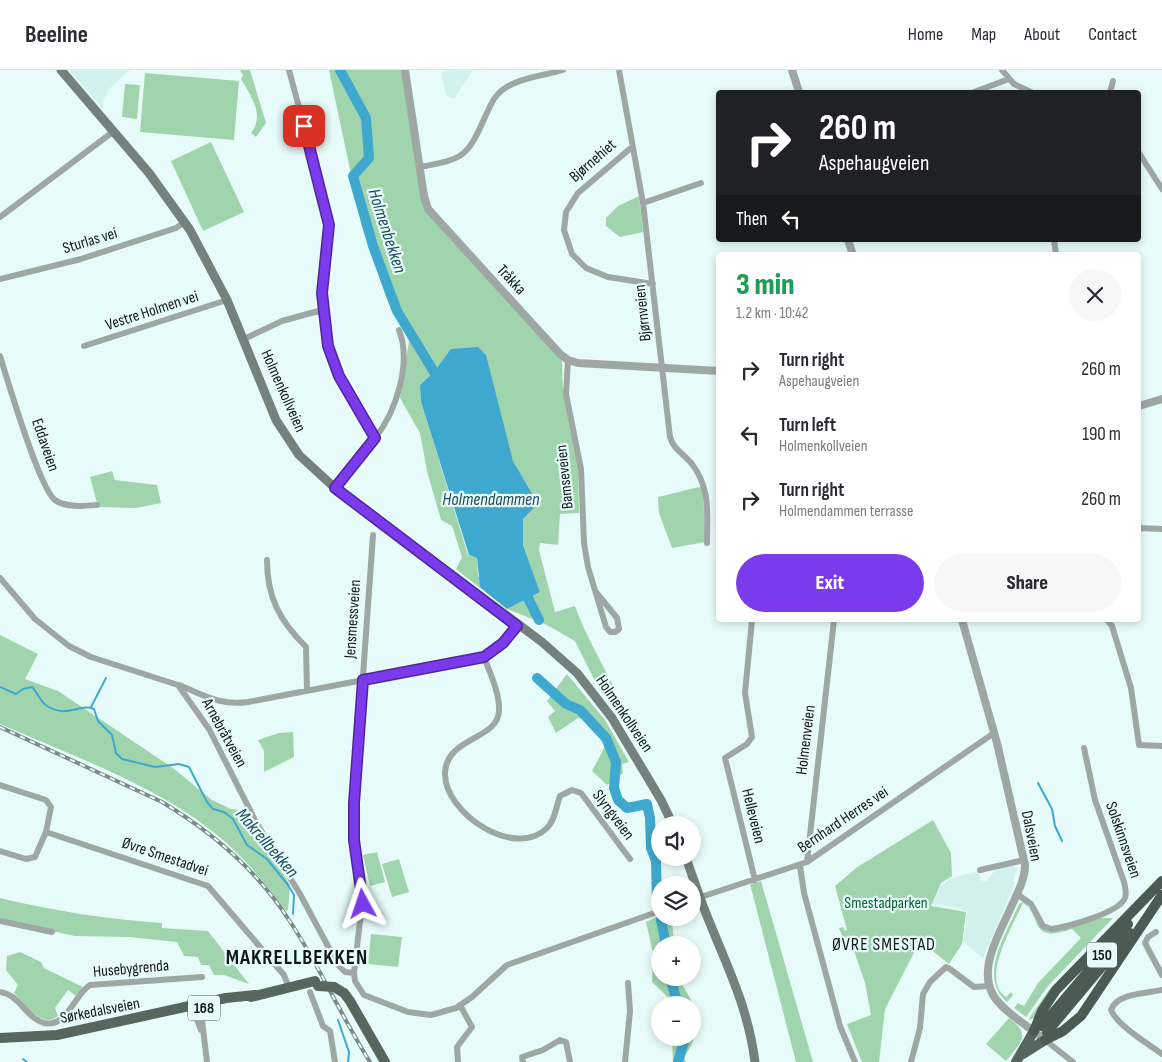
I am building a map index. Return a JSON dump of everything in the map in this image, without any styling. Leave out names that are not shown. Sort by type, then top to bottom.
[{"type":"highway","points":[[1162,882],[1056,990],[1042,1012],[1042,1033],[1063,1031],[1080,1016],[1162,895]]},
{"type":"highway","name":"150","points":[[1042,1033],[1162,895]]},
{"type":"main road","name":"Holmenkollveien","points":[[61,70],[154,180],[184,222],[227,300],[268,403],[286,438],[308,465],[335,488],[561,658],[598,698],[649,779],[668,816]]},
{"type":"main road","points":[[701,909],[739,992],[747,1020],[755,1062]]},
{"type":"main road","name":"Sørkedalsveien","points":[[0,1044],[37,1041],[56,1035],[197,1008],[244,994],[255,995],[290,987],[342,984],[352,994],[360,1007],[366,1026],[385,1062]]},
{"type":"main road","name":"150","points":[[1019,1058],[1042,1033]]},
{"type":"main road","name":"Sørkedalsveien","points":[[0,1038],[56,1035]]},
{"type":"street","points":[[290,70],[328,216],[329,232],[322,286],[322,310],[328,346],[334,364],[375,438]]},
{"type":"street","name":"Tråkka","points":[[405,70],[425,201],[430,212],[566,358]]},
{"type":"street","points":[[420,167],[448,162],[462,156],[473,143],[492,103],[505,88],[563,70]]},
{"type":"street","name":"Bjørnveien","points":[[619,70],[643,203],[671,440],[693,465],[707,492],[706,544]]},
{"type":"street","points":[[792,70],[799,90]]},
{"type":"street","points":[[1002,70],[1020,90]]},
{"type":"street","points":[[980,90],[1009,80]]},
{"type":"street","points":[[1111,90],[1113,82]]},
{"type":"street","points":[[0,217],[114,131]]},
{"type":"street","name":"Bjørnehiet","points":[[632,147],[578,193],[566,212],[564,230],[572,254],[586,268],[608,277],[653,284]]},
{"type":"street","points":[[1141,157],[1162,189]]},
{"type":"street","points":[[643,203],[701,183]]},
{"type":"street","name":"Sturlas vei","points":[[0,279],[106,252],[176,228],[184,222]]},
{"type":"street","name":"Vestre Holmen vei","points":[[84,346],[227,300]]},
{"type":"street","points":[[244,339],[282,320],[322,310]]},
{"type":"street","points":[[335,488],[375,438],[394,408],[400,386],[402,350],[399,330]]},
{"type":"street","name":"Eddaveien","points":[[0,356],[35,460],[50,495],[61,504],[97,505]]},
{"type":"street","points":[[566,358],[578,362],[716,371]]},
{"type":"street","name":"Bamseveien","points":[[566,358],[566,394],[581,469],[584,542],[588,568],[606,627],[610,632],[615,632],[618,629],[617,618],[596,592]]},
{"type":"street","points":[[1141,405],[1162,399]]},
{"type":"street","points":[[1141,528],[1162,529]]},
{"type":"street","name":"Jensmessveien","points":[[354,973],[363,895],[354,840],[354,803],[373,535]]},
{"type":"street","points":[[267,560],[271,594],[281,617],[286,626],[306,647],[307,691]]},
{"type":"street","points":[[0,578],[34,619],[69,646],[91,657],[178,685],[227,704],[307,691],[484,657],[503,643],[517,626]]},
{"type":"street","name":"Helleveien","points":[[752,622],[745,693],[752,737],[748,744],[725,758],[755,880]]},
{"type":"street","name":"Holmenveien","points":[[807,862],[834,622]]},
{"type":"street","name":"Dalsveien","points":[[963,622],[994,732],[1024,860],[1024,876],[988,963],[989,986]]},
{"type":"street","points":[[1109,622],[1112,626],[1129,680],[1139,745],[1162,746]]},
{"type":"street","name":"Slyngveien","points":[[484,657],[499,702],[499,716],[492,728],[458,748],[448,761],[445,777],[447,786],[458,805],[485,829],[507,837],[523,838],[536,835],[546,829],[552,820],[560,796],[572,790],[580,794],[630,859]]},
{"type":"street","name":"Arnebråtveien","points":[[178,685],[209,729],[256,822],[300,894],[338,965],[346,972],[354,973]]},
{"type":"street","name":"Bernhard Herres vei","points":[[701,896],[800,866],[994,732]]},
{"type":"street","name":"Solskinnsveien","points":[[1017,894],[1031,904],[1043,926],[1051,929],[1114,910],[1126,897],[1124,882],[1090,782],[1084,748]]},
{"type":"street","points":[[0,786],[49,802],[51,807],[46,832],[39,852],[31,859],[0,851]]},
{"type":"street","name":"Øvre Smestadvei","points":[[46,832],[208,886],[284,975],[290,987]]},
{"type":"street","points":[[980,870],[1024,860]]},
{"type":"street","points":[[800,866],[804,893],[832,998],[854,1062]]},
{"type":"street","points":[[354,973],[357,987],[369,998],[408,1012],[422,1014],[440,1013],[460,1005],[472,997],[507,965],[651,915]]},
{"type":"street","points":[[0,921],[52,932]]},
{"type":"street","points":[[1156,932],[1148,937],[1145,943],[1162,976]]},
{"type":"street","points":[[911,1062],[920,1028],[923,994],[942,970],[949,968],[974,987],[989,986],[1001,1005],[1042,1033],[1073,1062]]},
{"type":"street","name":"Husebygrenda","points":[[54,1022],[64,1016],[90,985],[202,977]]},
{"type":"street","points":[[625,1062],[630,1010],[628,983]]},
{"type":"street","points":[[314,986],[323,1026],[330,1031],[335,1062]]},
{"type":"street","points":[[1162,990],[1121,999],[1114,1003],[1110,1010],[1125,1025],[1162,1054]]},
{"type":"street","points":[[0,992],[10,995],[39,1021],[54,1022],[56,1035]]},
{"type":"street","points":[[458,1062],[457,1047],[472,1027],[460,1005]]},
{"type":"street","points":[[197,1008],[206,1062]]},
{"type":"street","points":[[523,1062],[522,1057],[543,1050],[560,1040],[566,1042],[570,1062]]},
{"type":"shaded area","points":[[130,70],[109,89],[103,101],[103,109],[70,71]]},
{"type":"shaded area","points":[[450,70],[473,70],[454,99],[446,95],[441,73]]},
{"type":"shaded area","points":[[1013,865],[1017,870],[1013,881],[1015,883],[983,958],[963,942],[968,912],[952,906],[932,904],[940,887],[949,879],[978,871],[981,880],[986,882],[995,870]]},
{"type":"green space","points":[[240,70],[250,70],[266,123],[256,137],[251,133],[257,119],[257,112],[249,92],[241,79],[243,75]]},
{"type":"green space","points":[[329,70],[402,70],[424,207],[562,361],[563,391],[578,465],[579,513],[560,514],[558,545],[540,543],[539,550],[555,612],[575,606],[588,637],[614,688],[600,691],[575,641],[545,624],[507,609],[456,569],[462,557],[452,526],[441,520],[427,471],[420,433],[400,398],[409,341],[386,297],[362,226]],"holes":[[[452,349],[499,411],[513,461],[533,495],[535,507],[523,519],[523,545],[540,592],[507,609],[478,576],[477,558],[468,555],[421,402],[420,385],[434,372]]]},
{"type":"green space","points":[[145,73],[239,81],[234,140],[140,132]]},
{"type":"green space","points":[[125,84],[140,85],[137,119],[122,117]]},
{"type":"green space","points":[[211,142],[244,212],[203,231],[171,161]]},
{"type":"green space","points":[[639,196],[643,232],[620,237],[606,226],[606,218],[618,206]]},
{"type":"green space","points":[[112,471],[115,480],[157,485],[161,503],[136,508],[98,507],[90,477]]},
{"type":"green space","points":[[703,486],[705,542],[672,548],[659,513],[658,497]]},
{"type":"green space","points":[[0,635],[38,654],[25,679],[58,691],[173,768],[212,800],[231,809],[239,810],[242,817],[250,817],[290,885],[288,910],[286,911],[259,877],[230,846],[186,812],[108,770],[0,724]]},
{"type":"green space","points":[[567,674],[605,720],[629,762],[622,764],[623,773],[607,785],[592,771],[609,739],[598,722],[578,718],[556,733],[548,717],[555,711],[547,701]]},
{"type":"green space","points":[[293,732],[294,757],[264,772],[264,751],[258,740],[279,733]]},
{"type":"green space","name":"Smestadparken","points":[[933,820],[951,853],[952,876],[941,883],[931,906],[966,912],[962,944],[949,964],[920,941],[885,1009],[879,1062],[862,1062],[847,1024],[871,1015],[865,983],[852,945],[837,949],[835,943],[844,940],[839,928],[843,927],[845,931],[847,930],[835,886],[856,868]]},
{"type":"green space","points":[[377,852],[385,882],[370,886],[363,855]]},
{"type":"green space","points":[[399,859],[409,892],[392,897],[382,864]]},
{"type":"green space","points":[[761,881],[813,1062],[796,1062],[750,884]]},
{"type":"green space","points":[[0,898],[80,914],[162,923],[162,928],[208,931],[249,984],[224,975],[214,975],[209,965],[201,965],[198,957],[184,956],[177,942],[128,937],[75,936],[0,920]]},
{"type":"green space","points":[[1023,902],[1030,910],[1038,923],[1050,932],[1098,918],[1113,918],[1048,986],[1026,1017],[1014,1008],[1018,1003],[1024,1006],[1038,983],[1081,938],[1072,929],[1058,933],[1049,933],[1042,931],[1029,909],[1023,903],[1006,938],[997,965],[996,978],[999,989],[1006,997],[1011,992],[1013,995],[1007,1002],[998,992],[994,967],[1002,941],[1019,904]]},
{"type":"green space","points":[[651,920],[651,926],[673,926],[673,936],[651,936],[651,944],[646,922]]},
{"type":"green space","points":[[371,934],[402,937],[398,967],[368,964]]},
{"type":"green space","points":[[1088,950],[1034,1018],[1028,1020],[1049,990]]},
{"type":"green space","points":[[20,952],[41,962],[44,968],[83,987],[76,996],[68,990],[55,1008],[58,1016],[46,1020],[40,1018],[14,993],[18,985],[6,970],[7,956]]},
{"type":"green space","points":[[656,986],[683,986],[688,996],[667,996]]},
{"type":"green space","points":[[1009,1018],[1020,1029],[1022,1039],[1006,1061],[986,1044]]},
{"type":"green space","points":[[672,1046],[691,1046],[684,1057],[686,1062],[673,1062]]},
{"type":"water","name":"Holmendammen","points":[[478,347],[486,355],[513,461],[533,495],[535,507],[523,519],[523,545],[540,592],[507,609],[480,587],[477,558],[469,555],[421,402],[420,385],[434,372],[451,349]]},
{"type":"waterway","name":"Holmenbekken","points":[[340,70],[366,118],[369,158],[353,176],[373,246],[397,311],[434,372]]},
{"type":"waterway","name":"Holmenbekken","points":[[528,598],[539,620]]},
{"type":"waterway","points":[[91,707],[106,678]]},
{"type":"waterway","name":"Holmenbekken","points":[[537,678],[566,704],[580,710],[606,738],[616,762],[614,788],[618,800],[627,808],[647,804],[650,818],[651,848],[656,861],[656,876]]},
{"type":"waterway","name":"Makrellbekken","points":[[0,687],[16,694],[23,689],[32,687],[41,700],[55,710],[94,709],[98,721],[112,735],[116,753],[122,759],[155,767],[179,764],[189,767],[207,802],[213,809],[224,812],[233,819],[247,845],[267,859],[288,885],[294,895],[293,914]]},
{"type":"waterway","points":[[1038,783],[1052,809],[1055,826],[1062,841]]},
{"type":"waterway","name":"Holmenbekken","points":[[662,926],[664,936]]},
{"type":"waterway","name":"Holmenbekken","points":[[672,986],[675,996]]},
{"type":"waterway","name":"Makrellbekken","points":[[338,1020],[349,1052],[348,1062]]},
{"type":"waterway","name":"Holmenbekken","points":[[678,1062],[683,1046]]},
{"type":"waterway","points":[[23,1059],[27,1062]]},
{"type":"railway","points":[[0,727],[162,802],[216,839],[263,885],[289,920],[370,1062]]},
{"type":"district","name":"ØVRE SMESTAD","points":[[884,944]]},
{"type":"district","name":"MAKRELLBEKKEN","points":[[297,957]]},
{"type":"route","points":[[304,126],[329,225],[322,283],[322,310],[328,346],[339,376],[375,438],[335,488],[517,626],[503,643],[484,657],[363,680],[354,803],[354,840],[363,904]]}]
